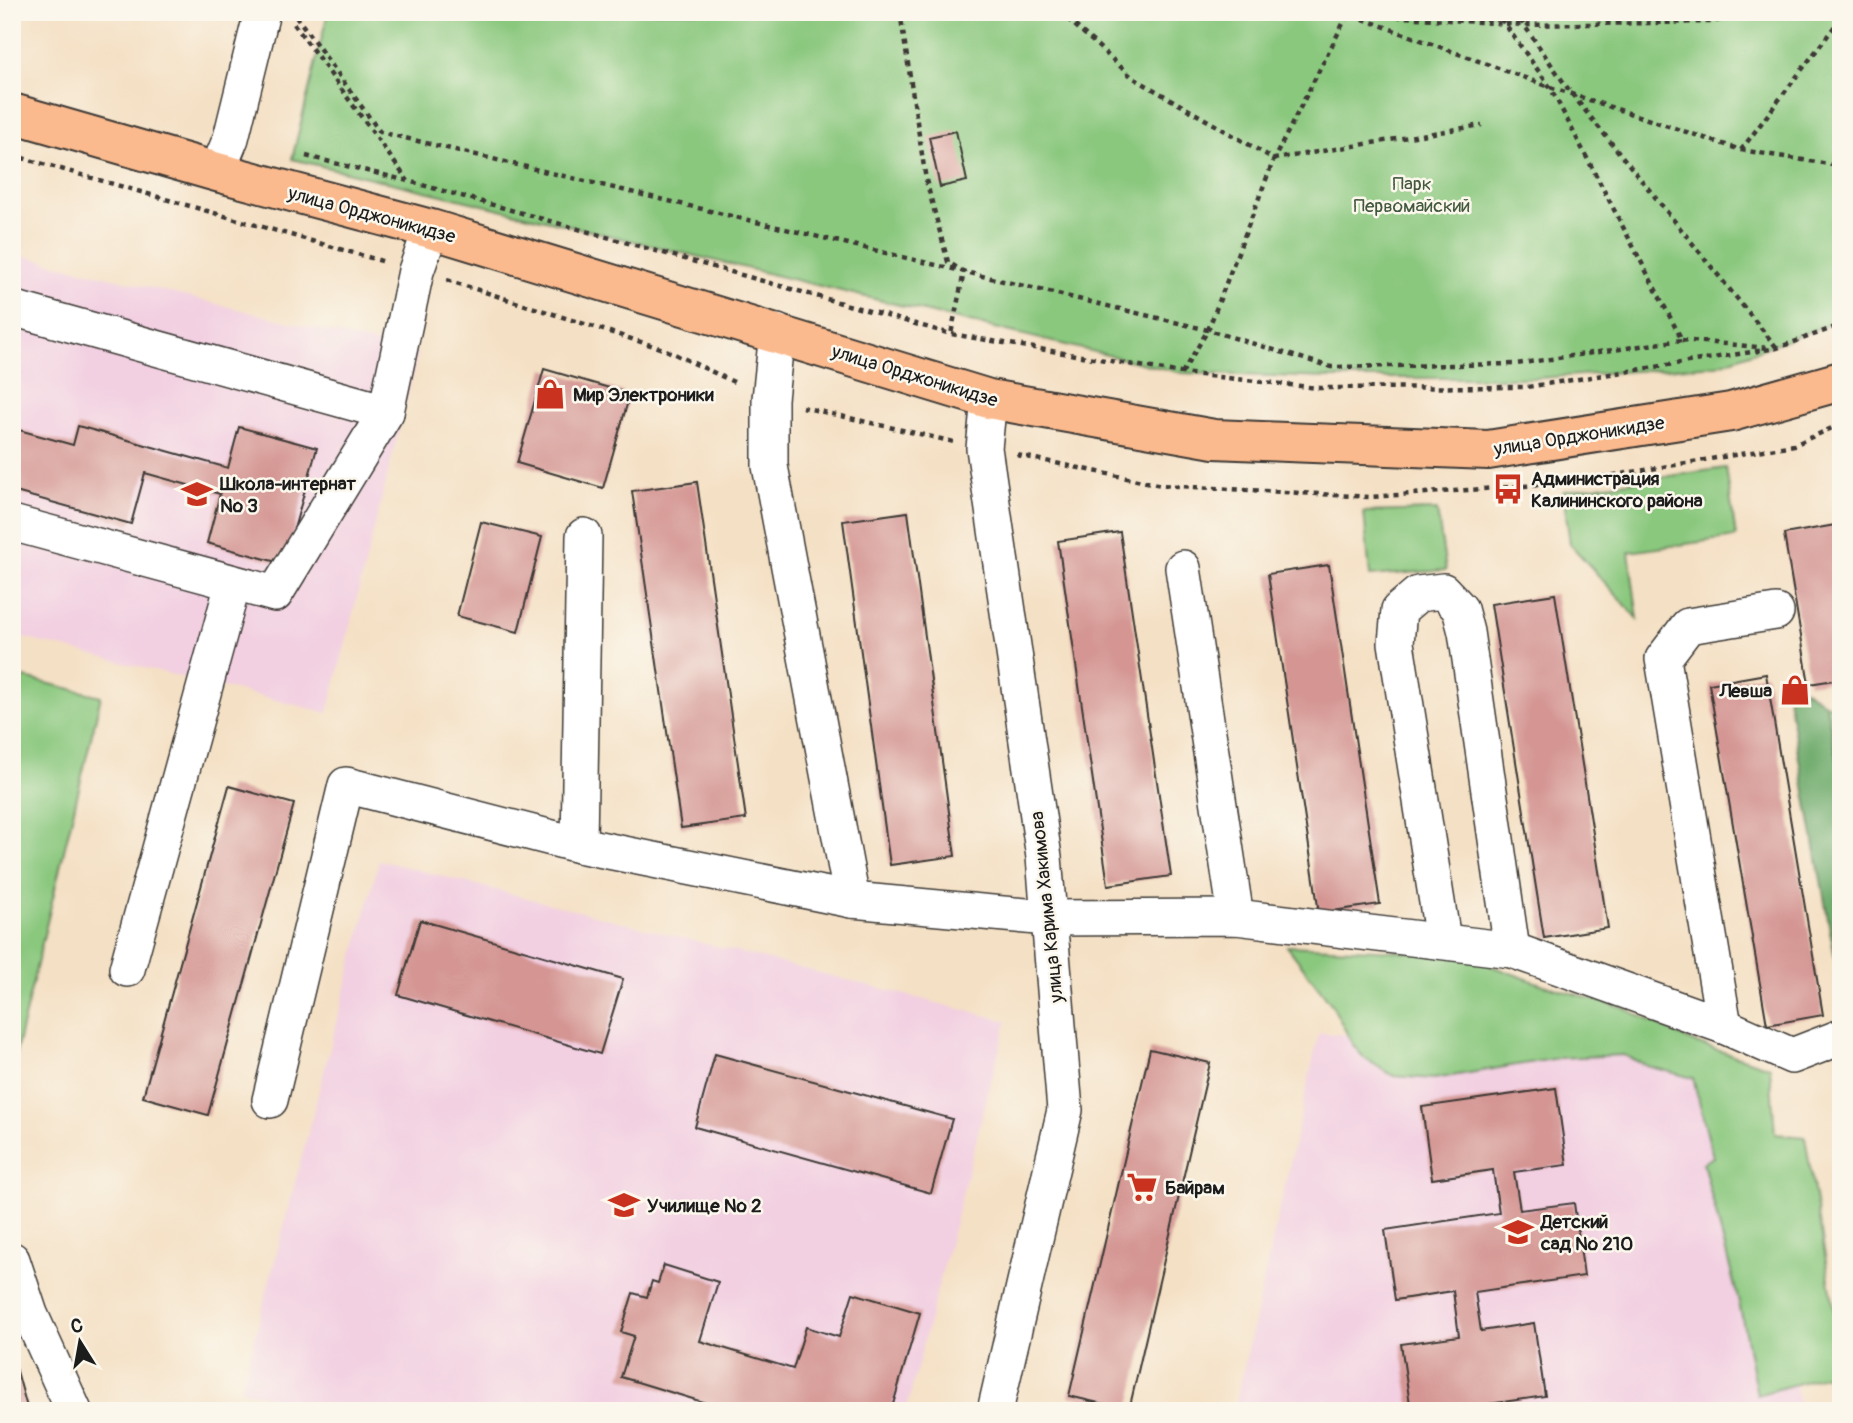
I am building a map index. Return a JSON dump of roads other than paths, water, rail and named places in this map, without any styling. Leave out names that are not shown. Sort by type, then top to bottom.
[{"type":"main road","name":"улица Орджоникидзе","points":[[12,113],[217,172],[431,229],[989,399],[1214,439],[1488,450],[1731,412],[1841,381]]},
{"type":"street","points":[[217,172],[231,138],[262,12]]},
{"type":"street","points":[[12,523],[275,594],[386,412],[416,271],[431,229]]},
{"type":"street","points":[[12,307],[386,412]]},
{"type":"street","points":[[776,332],[769,399],[770,466],[852,900]]},
{"type":"street","name":"улица Карима Хакимова","points":[[989,399],[984,448],[1044,857],[1065,1110],[995,1411]]},
{"type":"street","points":[[579,845],[584,536]]},
{"type":"street","points":[[1183,568],[1236,917]]},
{"type":"street","points":[[127,969],[233,584]]},
{"type":"street","points":[[1443,940],[1396,643],[1399,610],[1418,594],[1443,591],[1460,609],[1466,632],[1512,950]]},
{"type":"street","points":[[1724,1026],[1663,659],[1688,626],[1776,612]]},
{"type":"street","points":[[270,1100],[346,785],[579,845],[852,900],[1048,918],[1236,917],[1512,950],[1724,1026],[1792,1056],[1841,1037]]},
{"type":"street","points":[[13,1267],[30,1314],[74,1411]]},
{"type":"place","name":"Мир Электроники","points":[[550,394]]},
{"type":"place","name":"Администрация Калининского района","points":[[1508,489]]},
{"type":"place","name":"Школа-интернат № 3","points":[[197,494]]},
{"type":"place","name":"Левша","points":[[1795,690]]},
{"type":"place","name":"Байрам","points":[[1142,1187]]},
{"type":"place","name":"Училище № 2","points":[[624,1205]]},
{"type":"place","name":"Детский сад № 210","points":[[1518,1232]]},
{"type":"park label","name":"Парк Первомайский","points":[[1412,194]]}]
